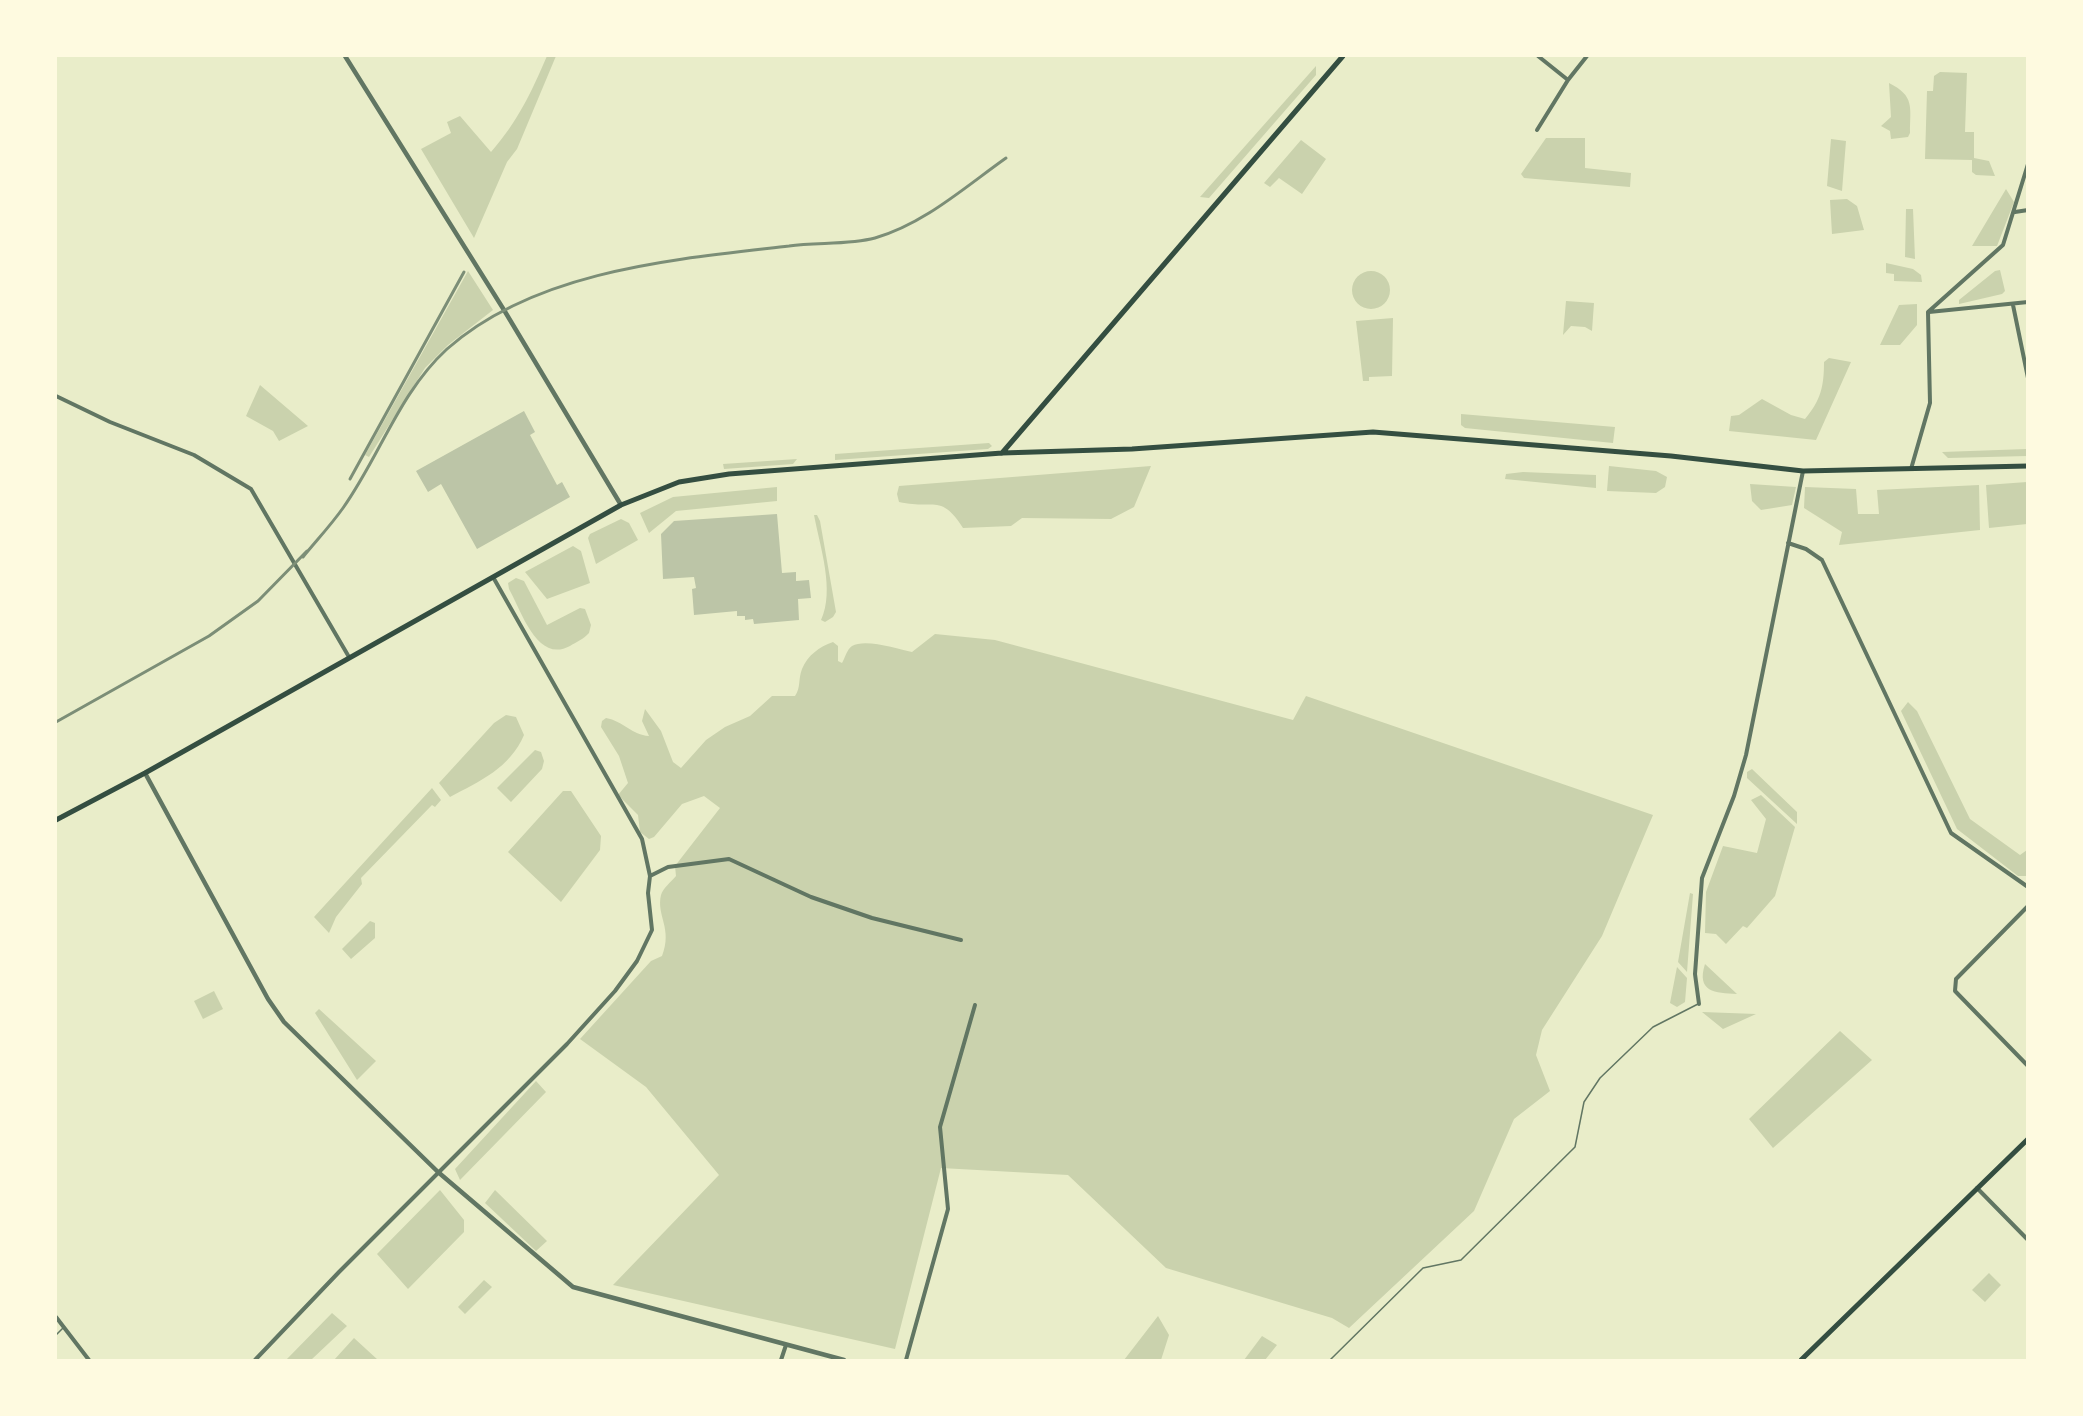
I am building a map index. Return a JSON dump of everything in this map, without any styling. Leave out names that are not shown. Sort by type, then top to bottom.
[{"type":"main road","points":[[1002,453],[1343,56]]},
{"type":"main road","points":[[56,820],[145,773],[621,505],[680,482],[729,474],[1002,453],[1132,449],[1373,432],[1671,456],[1803,471],[1911,471],[2028,466]]},
{"type":"main road","points":[[1801,1360],[2028,1139]]},
{"type":"street","points":[[345,56],[621,505]]},
{"type":"street","points":[[1538,56],[1568,80]]},
{"type":"street","points":[[1537,130],[1568,80],[1587,56]]},
{"type":"street","points":[[1911,471],[1930,403],[1928,312],[2003,245],[2028,164]]},
{"type":"street","points":[[2014,212],[2028,210]]},
{"type":"street","points":[[1928,312],[2028,302]]},
{"type":"street","points":[[2013,305],[2028,378]]},
{"type":"street","points":[[56,396],[110,422],[194,455],[251,489],[350,657]]},
{"type":"street","points":[[1699,1004],[1695,974],[1702,878],[1734,796],[1746,755],[1803,471]]},
{"type":"street","points":[[1788,543],[1806,549],[1822,560],[1951,833],[2028,887]]},
{"type":"street","points":[[255,1360],[438,1172],[567,1044],[615,991],[637,960],[652,930],[648,893],[650,876],[642,839],[493,577]]},
{"type":"street","points":[[145,773],[277,1012],[308,1047],[438,1172],[573,1287],[844,1360]]},
{"type":"street","points":[[650,876],[668,867],[729,859],[811,897],[872,918],[961,940]]},
{"type":"street","points":[[2028,906],[1956,979],[1955,991],[2028,1066]]},
{"type":"street","points":[[906,1360],[948,1209],[940,1127],[975,1005]]},
{"type":"street","points":[[1977,1188],[2028,1240]]},
{"type":"street","points":[[56,1317],[89,1360]]},
{"type":"street","points":[[781,1360],[786,1345]]},
{"type":"lane","points":[[1330,1360],[1423,1268],[1461,1260],[1575,1147],[1584,1102],[1600,1078],[1653,1027],[1699,1004]]},
{"type":"lane","points":[[56,1335],[63,1327]]},
{"type":"green space","points":[[547,56],[556,56],[517,149],[507,162],[474,238],[421,149],[451,133],[447,122],[460,116],[491,152],[523,106]]},
{"type":"green space","points":[[1316,66],[1316,75],[1209,198],[1200,197]]},
{"type":"green space","points":[[1940,72],[1967,73],[1965,132],[1974,132],[1974,158],[1989,161],[1995,176],[1976,175],[1972,172],[1972,160],[1925,159],[1927,91],[1933,91],[1934,76]]},
{"type":"green space","points":[[1889,83],[1903,93],[1909,103],[1910,133],[1908,137],[1891,139],[1890,131],[1881,126],[1891,117]]},
{"type":"green space","points":[[1546,138],[1585,138],[1585,168],[1631,173],[1630,187],[1524,178],[1521,174]]},
{"type":"green space","points":[[1831,139],[1846,141],[1842,191],[1827,186]]},
{"type":"green space","points":[[1301,140],[1326,159],[1302,194],[1279,178],[1270,187],[1264,183]]},
{"type":"green space","points":[[2006,189],[2014,202],[1997,246],[1972,246]]},
{"type":"green space","points":[[1847,199],[1857,206],[1864,230],[1832,234],[1830,200]]},
{"type":"green space","points":[[1906,209],[1913,209],[1915,259],[1905,257]]},
{"type":"green space","points":[[1886,263],[1913,269],[1921,275],[1922,282],[1894,281],[1894,274],[1886,273]]},
{"type":"green space","points":[[2000,270],[2005,291],[2002,294],[1959,304],[1959,300],[1995,271]]},
{"type":"green space","points":[[468,271],[493,310],[448,345],[425,368],[369,457],[365,455]]},
{"type":"green space","points":[[1371,271],[1385,276],[1390,290],[1385,304],[1371,309],[1357,304],[1352,290],[1357,276]]},
{"type":"green space","points":[[1566,301],[1594,303],[1592,331],[1585,327],[1571,326],[1563,335]]},
{"type":"green space","points":[[1917,304],[1917,325],[1900,345],[1880,345],[1899,305]]},
{"type":"green space","points":[[1393,318],[1392,376],[1369,377],[1369,381],[1363,381],[1356,321]]},
{"type":"green space","points":[[1829,358],[1851,362],[1816,440],[1729,431],[1731,416],[1739,415],[1762,399],[1791,415],[1805,419],[1818,399],[1822,386],[1824,362]]},
{"type":"green space","points":[[260,385],[308,426],[279,441],[273,431],[246,416]]},
{"type":"green space","points":[[1461,414],[1615,427],[1613,443],[1465,428],[1461,425]]},
{"type":"green space","points":[[989,443],[992,446],[988,449],[835,460],[835,454]]},
{"type":"green space","points":[[2027,449],[2027,456],[1948,458],[1942,452]]},
{"type":"green space","points":[[797,459],[793,464],[724,469],[723,464]]},
{"type":"green space","points":[[1151,466],[1134,507],[1111,519],[1022,518],[1011,526],[963,528],[949,510],[936,505],[899,502],[897,494],[899,486]]},
{"type":"green space","points":[[1609,466],[1656,471],[1667,477],[1665,487],[1656,493],[1607,491]]},
{"type":"green space","points":[[1523,472],[1596,475],[1596,488],[1505,479],[1506,474]]},
{"type":"green space","points":[[2027,482],[2027,524],[1989,528],[1986,485]]},
{"type":"green space","points":[[1750,484],[1796,487],[1792,505],[1761,510],[1752,501]]},
{"type":"green space","points":[[1979,485],[1980,530],[1839,545],[1842,532],[1804,508],[1805,487],[1856,489],[1858,514],[1879,514],[1877,490]]},
{"type":"green space","points":[[777,487],[777,501],[676,511],[649,533],[640,513],[673,497]]},
{"type":"green space","points":[[814,515],[817,515],[820,521],[836,612],[825,622],[821,620],[825,608],[827,582]]},
{"type":"green space","points":[[621,519],[629,523],[638,540],[596,564],[588,538],[590,534]]},
{"type":"green space","points":[[573,546],[581,551],[590,583],[547,599],[525,572]]},
{"type":"green space","points":[[516,578],[524,581],[547,625],[580,608],[585,609],[591,625],[589,633],[570,646],[558,650],[548,648],[532,632],[509,589],[508,583]]},
{"type":"green space","points":[[935,634],[995,640],[1293,720],[1306,696],[1653,815],[1602,936],[1542,1030],[1536,1055],[1550,1091],[1514,1119],[1474,1211],[1349,1328],[1332,1318],[1166,1268],[1068,1175],[941,1168],[895,1349],[613,1285],[719,1175],[646,1087],[580,1039],[651,961],[662,956],[666,938],[660,903],[661,895],[665,887],[676,876],[675,866],[720,808],[704,796],[682,804],[654,837],[649,839],[640,832],[638,815],[618,795],[628,783],[619,756],[601,727],[602,721],[606,718],[649,736],[642,721],[645,709],[661,731],[673,762],[681,768],[706,740],[725,727],[750,716],[772,696],[795,696],[804,664],[814,652],[823,646],[833,642],[838,646],[838,661],[842,663],[849,649],[858,644],[882,645],[912,652]]},
{"type":"green space","points":[[1908,702],[1917,711],[1970,819],[2020,855],[2027,850],[2027,876],[2018,876],[1957,829],[1901,711]]},
{"type":"green space","points":[[506,715],[516,717],[524,735],[518,746],[511,756],[493,772],[450,797],[439,783],[494,723]]},
{"type":"green space","points":[[535,750],[541,752],[544,761],[542,769],[511,802],[497,788]]},
{"type":"green space","points":[[1752,769],[1797,812],[1797,824],[1747,778],[1747,772]]},
{"type":"green space","points":[[432,788],[441,800],[435,807],[432,805],[361,878],[362,884],[336,917],[329,933],[314,917]]},
{"type":"green space","points":[[563,791],[571,791],[601,836],[600,850],[561,902],[508,852]]},
{"type":"green space","points":[[1761,795],[1795,827],[1775,896],[1747,928],[1743,926],[1726,944],[1716,934],[1705,933],[1706,892],[1723,846],[1757,853],[1766,819],[1751,800]]},
{"type":"green space","points":[[1690,893],[1693,894],[1687,972],[1678,962]]},
{"type":"green space","points":[[370,921],[375,923],[375,938],[351,959],[342,949]]},
{"type":"green space","points":[[1705,964],[1737,994],[1721,993],[1705,986],[1703,973]]},
{"type":"green space","points":[[1677,967],[1687,978],[1685,1002],[1677,1007],[1670,1003]]},
{"type":"green space","points":[[214,991],[223,1009],[203,1019],[194,1001]]},
{"type":"green space","points":[[319,1009],[376,1061],[357,1080],[315,1013]]},
{"type":"green space","points":[[1702,1012],[1756,1014],[1723,1029]]},
{"type":"green space","points":[[1840,1031],[1872,1060],[1773,1148],[1749,1119]]},
{"type":"green space","points":[[536,1081],[546,1092],[460,1180],[455,1169]]},
{"type":"green space","points":[[440,1190],[464,1220],[464,1232],[408,1289],[377,1254]]},
{"type":"green space","points":[[495,1190],[547,1241],[536,1251],[485,1203]]},
{"type":"green space","points":[[1989,1273],[2001,1285],[1985,1302],[1972,1290]]},
{"type":"green space","points":[[484,1280],[492,1287],[465,1314],[458,1307]]},
{"type":"green space","points":[[332,1313],[347,1326],[311,1360],[286,1360]]},
{"type":"green space","points":[[1158,1316],[1169,1335],[1161,1360],[1124,1360]]},
{"type":"green space","points":[[1262,1336],[1277,1345],[1265,1360],[1244,1360]]},
{"type":"green space","points":[[354,1338],[378,1360],[334,1360]]},
{"type":"building","points":[[524,411],[535,432],[530,435],[557,485],[562,482],[570,497],[477,549],[441,484],[428,492],[416,471]]},
{"type":"building","points":[[777,514],[782,573],[796,572],[796,581],[809,580],[811,598],[798,599],[799,620],[754,624],[753,619],[745,620],[745,616],[737,616],[737,611],[694,615],[692,589],[696,588],[694,577],[663,579],[661,534],[674,521]]},
{"type":"railway","points":[[303,557],[356,488],[403,405],[430,366],[447,349],[483,322],[522,301],[565,285],[655,263],[700,256],[799,245],[854,242],[875,238],[893,232],[927,214],[1006,158]]},
{"type":"railway","points":[[350,479],[464,272]]},
{"type":"railway","points":[[56,722],[209,636],[258,601],[307,551]]}]
